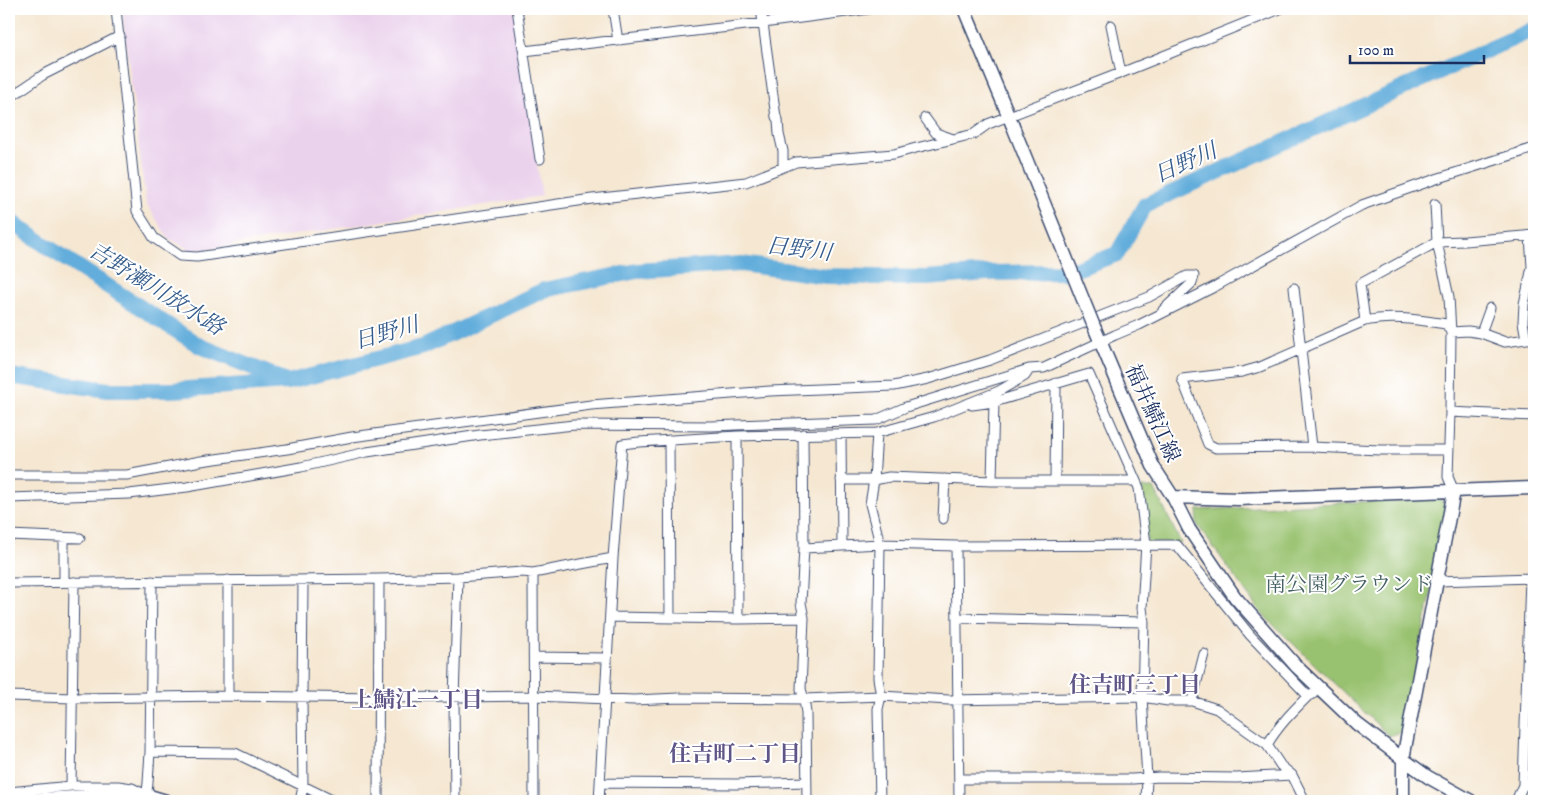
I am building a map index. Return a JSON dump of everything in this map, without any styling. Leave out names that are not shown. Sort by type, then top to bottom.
[{"type":"street","points":[[116,9],[137,211],[154,238],[180,256],[197,257],[592,199],[746,182],[796,162],[894,154],[974,134],[988,124],[1010,120],[1280,9]]},
{"type":"street","points":[[517,9],[540,159]]},
{"type":"street","points":[[613,9],[618,41]]},
{"type":"street","points":[[761,9],[776,117],[783,151],[783,167]]},
{"type":"street","points":[[524,51],[870,9]]},
{"type":"street","name":"福井鯖江線","points":[[964,9],[1100,342],[1153,466],[1173,497],[1189,529],[1235,597],[1297,667],[1357,724],[1428,777],[1471,801]]},
{"type":"street","points":[[1111,25],[1121,73]]},
{"type":"street","points":[[9,98],[43,75],[120,36]]},
{"type":"street","points":[[925,118],[936,133],[953,140]]},
{"type":"street","points":[[9,498],[129,494],[187,487],[301,467],[367,452],[480,435],[574,425],[712,426],[876,420],[906,407],[1029,369],[1044,368],[1157,316],[1216,286],[1362,205],[1534,148]]},
{"type":"street","points":[[1403,801],[1403,759],[1454,491],[1448,477],[1451,332],[1449,298],[1437,242],[1435,204]]},
{"type":"street","points":[[1365,321],[1360,284],[1437,242],[1532,235],[1532,267],[1524,304],[1523,322],[1530,338],[1505,342],[1481,333],[1451,332]]},
{"type":"street","points":[[9,475],[127,475],[352,437],[591,405],[770,391],[894,386],[928,379],[990,360],[1149,297],[1187,276],[1194,276],[1192,283],[1157,316]]},
{"type":"street","points":[[1294,288],[1312,447]]},
{"type":"street","points":[[1481,333],[1490,308]]},
{"type":"street","points":[[1449,450],[1380,450],[1312,447],[1216,448],[1208,444],[1182,379],[1242,372],[1260,367],[1365,321],[1376,319],[1397,318],[1446,324],[1451,332]]},
{"type":"street","points":[[599,801],[613,558],[622,444],[737,436],[877,433],[934,417],[998,391],[1025,376],[1029,369]]},
{"type":"street","points":[[955,407],[994,402],[1089,374],[1140,488],[1146,544],[1142,608],[1144,622],[1142,698],[1147,778],[1146,801]]},
{"type":"street","points":[[1056,383],[1056,481]]},
{"type":"street","points":[[992,481],[994,402]]},
{"type":"street","points":[[1450,412],[1534,416]]},
{"type":"street","points":[[877,433],[874,480],[870,504],[880,544],[878,678],[881,696],[878,708],[880,801]]},
{"type":"street","points":[[803,434],[804,548],[802,604],[804,618],[802,690],[804,699],[807,801]]},
{"type":"street","points":[[841,434],[842,546]]},
{"type":"street","points":[[737,436],[738,619]]},
{"type":"street","points":[[669,440],[670,618]]},
{"type":"street","points":[[841,480],[874,480],[889,477],[992,481],[1136,482]]},
{"type":"street","points":[[943,519],[945,479]]},
{"type":"street","points":[[1173,497],[1238,499],[1534,488]]},
{"type":"street","points":[[9,535],[80,538]]},
{"type":"street","points":[[64,538],[64,582]]},
{"type":"street","points":[[804,548],[880,544],[956,546],[1177,545],[1250,635],[1308,696]]},
{"type":"street","points":[[956,546],[959,801]]},
{"type":"street","points":[[9,583],[458,577],[522,572],[533,573],[613,558]]},
{"type":"street","points":[[533,573],[534,801]]},
{"type":"street","points":[[455,801],[454,698],[458,577]]},
{"type":"street","points":[[1437,581],[1532,578],[1523,785],[1516,801]]},
{"type":"street","points":[[378,801],[379,579]]},
{"type":"street","points":[[228,580],[228,696]]},
{"type":"street","points":[[300,801],[303,786],[303,580]]},
{"type":"street","points":[[146,798],[150,752],[149,698],[152,581]]},
{"type":"street","points":[[72,786],[74,582]]},
{"type":"street","points":[[611,616],[738,619],[804,618]]},
{"type":"street","points":[[957,618],[1144,622]]},
{"type":"street","points":[[1192,702],[1204,654]]},
{"type":"street","points":[[534,657],[607,658]]},
{"type":"street","points":[[1267,745],[1274,732],[1308,696],[1322,690]]},
{"type":"street","points":[[9,696],[72,698],[228,696],[454,698],[534,696],[634,700],[679,698],[804,699],[881,696],[949,700],[1142,698],[1192,702],[1217,709],[1267,745],[1281,766],[1292,775],[1305,801]]},
{"type":"street","points":[[150,752],[235,753],[334,801]]},
{"type":"street","points":[[959,779],[1237,778],[1292,775]]},
{"type":"street","points":[[600,784],[806,782]]},
{"type":"street","points":[[1523,785],[1534,785]]},
{"type":"street","points":[[9,792],[72,786],[118,786],[132,788],[146,798]]},
{"type":"street","points":[[14,801],[105,795],[166,801]]},
{"type":"street","points":[[127,801],[146,798]]},
{"type":"shaded area","points":[[122,9],[514,9],[542,196],[193,251],[168,238],[146,203]]},
{"type":"green space","points":[[1141,488],[1154,488],[1181,543],[1147,543]]},
{"type":"green space","name":"南公園グラウンド","points":[[1439,498],[1449,509],[1402,732],[1389,736],[1261,613],[1196,523],[1198,510]]},
{"type":"waterway","name":"日野川","points":[[9,376],[108,390],[172,390],[288,382],[423,347],[544,290],[637,271],[741,264],[826,276],[926,278],[987,273],[1068,272],[1117,254],[1145,205],[1534,29]]},
{"type":"waterway","name":"吉野瀬川放水路","points":[[9,220],[200,346],[284,380]]},
{"type":"district","name":"住吉町三丁目","points":[[1135,684]]},
{"type":"district","name":"上鯖江一丁目","points":[[417,699]]},
{"type":"district","name":"住吉町二丁目","points":[[735,753]]}]
